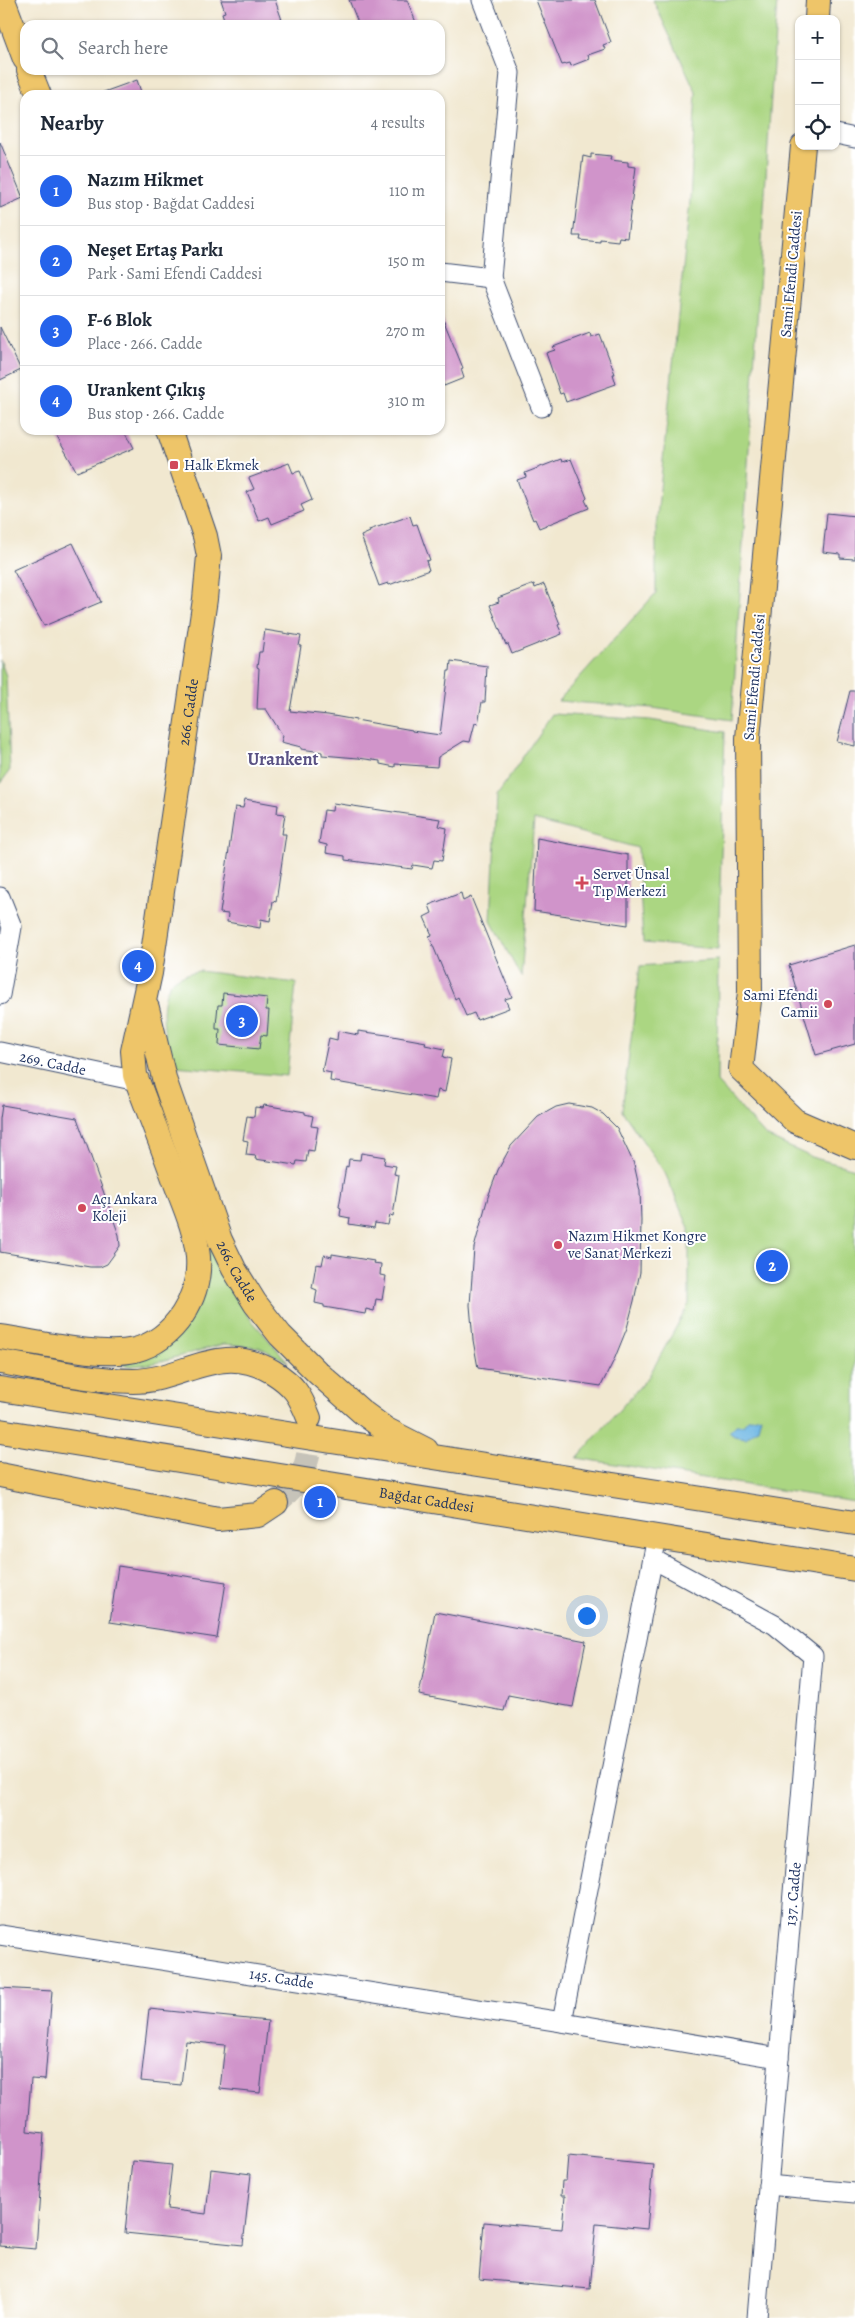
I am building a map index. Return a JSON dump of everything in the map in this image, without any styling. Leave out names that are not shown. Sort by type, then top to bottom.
[{"type":"main road","points":[[3,0],[20,46]]},
{"type":"main road","points":[[817,15],[818,0]]},
{"type":"main road","points":[[31,75],[37,90]]},
{"type":"main road","name":"Sami Efendi Caddesi","points":[[803,150],[748,738],[750,992],[741,1069],[795,1121],[855,1147]]},
{"type":"main road","name":"266. Cadde","points":[[0,1337],[94,1351],[120,1352],[136,1349],[155,1340],[179,1320],[192,1299],[198,1257],[194,1236],[135,1070],[204,609],[209,556],[205,536],[171,435]]},
{"type":"main road","name":"266. Cadde","points":[[146,999],[160,1064],[220,1240],[234,1269],[255,1303],[280,1335],[362,1412],[385,1429],[446,1460]]},
{"type":"main road","points":[[135,1070],[153,1082],[159,1079],[160,1064]]},
{"type":"main road","points":[[0,1362],[111,1380],[135,1381],[219,1359],[240,1360],[256,1363],[288,1381],[301,1396],[309,1418]]},
{"type":"main road","points":[[0,1389],[855,1523]]},
{"type":"main road","name":"Bağdat Caddesi","points":[[0,1430],[655,1548],[855,1569]]},
{"type":"main road","points":[[0,1475],[218,1519],[258,1515],[276,1503]]},
{"type":"street","points":[[482,0],[510,73],[491,278],[541,407]]},
{"type":"street","points":[[840,135],[855,138]]},
{"type":"street","points":[[445,273],[491,278]]},
{"type":"street","points":[[0,897],[12,927],[0,995]]},
{"type":"street","name":"269. Cadde","points":[[0,1052],[106,1073],[135,1070]]},
{"type":"street","points":[[562,2022],[655,1548]]},
{"type":"street","name":"137. Cadde","points":[[655,1548],[775,1625],[813,1656],[757,2318]]},
{"type":"street","name":"145. Cadde","points":[[0,1935],[562,2022],[779,2058]]},
{"type":"street","points":[[768,2185],[855,2193]]},
{"type":"green space","points":[[653,0],[777,0],[732,720],[653,708],[558,701],[656,593],[656,527],[690,201],[696,92]]},
{"type":"green space","points":[[0,660],[6,676],[10,770],[0,784]]},
{"type":"green space","points":[[552,714],[650,720],[725,732],[718,949],[643,943],[638,848],[534,820],[521,977],[491,921],[497,795]]},
{"type":"green space","points":[[718,960],[717,1082],[766,1136],[811,1157],[855,1169],[855,1502],[577,1458],[649,1376],[689,1304],[689,1228],[665,1173],[622,1111],[640,966]]},
{"type":"green space","points":[[199,971],[296,983],[287,1076],[175,1066],[165,1037],[164,1001],[171,983],[184,975]]},
{"type":"green space","points":[[207,1243],[247,1315],[288,1362],[259,1347],[224,1344],[151,1364],[131,1366],[104,1362],[164,1344]]},
{"type":"water","points":[[761,1416],[758,1428],[746,1438],[734,1436],[729,1432],[736,1425],[743,1425],[748,1419]]},
{"type":"building","points":[[221,0],[275,0],[282,20],[224,20],[222,13],[225,12]]},
{"type":"building","points":[[349,0],[407,0],[415,20],[357,20]]},
{"type":"building","points":[[536,0],[595,0],[611,42],[603,45],[605,49],[588,55],[589,59],[571,66],[570,63],[562,65]]},
{"type":"building","points":[[137,80],[140,90],[109,90]]},
{"type":"building","points":[[0,142],[20,191],[20,199],[0,208]]},
{"type":"building","points":[[591,154],[611,156],[610,160],[628,162],[628,166],[636,167],[627,238],[619,237],[618,241],[600,239],[600,242],[580,240],[581,236],[573,236],[583,156],[591,158]]},
{"type":"building","points":[[445,324],[463,368],[461,369],[464,378],[445,386]]},
{"type":"building","points":[[0,327],[20,370],[0,380]]},
{"type":"building","points":[[590,333],[591,337],[600,334],[615,374],[613,374],[616,384],[566,402],[563,393],[560,394],[546,353],[555,350],[553,347]]},
{"type":"building","points":[[56,435],[128,435],[134,448],[77,472]]},
{"type":"building","points":[[561,459],[562,462],[571,459],[587,498],[585,500],[589,508],[539,528],[535,519],[533,520],[517,480],[526,477],[525,473]]},
{"type":"building","points":[[289,463],[293,473],[300,471],[312,500],[301,505],[304,511],[272,524],[269,517],[259,521],[247,492],[254,489],[249,478]]},
{"type":"building","points":[[827,513],[855,516],[855,559],[840,558],[840,554],[823,552]]},
{"type":"building","points":[[410,516],[413,525],[417,524],[430,560],[426,561],[429,570],[389,585],[388,583],[379,586],[361,536],[370,532],[369,530]]},
{"type":"building","points":[[73,543],[101,602],[44,626],[13,570]]},
{"type":"building","points":[[534,584],[535,588],[544,584],[560,624],[558,625],[562,634],[512,654],[508,644],[506,645],[490,605],[499,602],[498,598]]},
{"type":"building","points":[[265,630],[301,636],[290,711],[328,715],[412,731],[440,735],[451,661],[487,666],[485,702],[482,702],[478,724],[475,723],[470,742],[464,741],[438,757],[437,767],[395,764],[395,767],[380,764],[380,761],[322,755],[322,752],[301,749],[301,747],[281,742],[283,736],[266,709],[257,709],[259,668],[257,667],[259,652],[262,652]]},
{"type":"building","points":[[850,691],[855,691],[855,746],[837,742]]},
{"type":"building","points":[[245,799],[278,805],[277,813],[285,814],[282,834],[286,834],[276,902],[273,901],[270,921],[261,919],[260,928],[227,922],[228,914],[220,913],[235,807],[243,808]]},
{"type":"building","points":[[333,803],[440,819],[438,826],[447,828],[442,861],[434,860],[432,868],[413,865],[412,869],[345,860],[345,856],[326,853],[327,845],[319,843],[324,810],[332,811]]},
{"type":"building","name":"Servet Ünsal Tıp Merkezi","points":[[537,838],[628,855],[628,925],[534,911]]},
{"type":"building","points":[[461,893],[463,901],[471,897],[512,997],[505,999],[509,1008],[477,1020],[474,1013],[466,1016],[458,997],[455,999],[429,936],[432,935],[424,917],[432,913],[429,905]]},
{"type":"building","name":"Sami Efendi Camii","points":[[855,945],[855,1044],[816,1055],[789,965]]},
{"type":"building","points":[[223,993],[267,998],[266,1010],[269,1010],[267,1036],[261,1035],[259,1049],[219,1045],[220,1029],[216,1029],[216,1025],[218,1005],[222,1005]]},
{"type":"building","points":[[338,1031],[358,1035],[358,1031],[387,1035],[426,1042],[425,1045],[445,1049],[443,1057],[451,1059],[445,1092],[438,1090],[436,1099],[330,1081],[331,1073],[322,1071],[329,1038],[337,1040]]},
{"type":"building","name":"Nazım Hikmet Kongre ve Sanat Merkezi","points":[[569,1104],[592,1108],[603,1114],[617,1128],[634,1164],[640,1191],[640,1272],[627,1328],[601,1386],[478,1368],[473,1340],[470,1305],[474,1248],[488,1197],[498,1170],[511,1146],[538,1117],[556,1107]]},
{"type":"building","points":[[2,1105],[77,1118],[119,1235],[120,1246],[107,1264],[100,1267],[90,1267],[0,1252],[0,1119]]},
{"type":"building","points":[[264,1105],[305,1112],[305,1114],[313,1116],[311,1126],[318,1127],[314,1151],[308,1150],[306,1162],[297,1161],[296,1165],[255,1159],[256,1156],[246,1155],[248,1141],[243,1140],[247,1116],[254,1117],[255,1107],[263,1108]]},
{"type":"building","points":[[361,1153],[385,1157],[384,1164],[396,1166],[394,1174],[399,1175],[393,1216],[390,1215],[388,1225],[375,1223],[374,1228],[349,1224],[350,1218],[340,1216],[341,1208],[339,1207],[346,1166],[348,1167],[349,1159],[360,1160]]},
{"type":"building","points":[[332,1254],[374,1261],[373,1263],[381,1264],[380,1275],[386,1276],[382,1300],[376,1299],[374,1311],[366,1309],[365,1314],[324,1307],[324,1305],[315,1303],[317,1290],[312,1288],[316,1264],[322,1265],[324,1255],[332,1257]]},
{"type":"building","points":[[118,1566],[226,1582],[217,1638],[110,1622]]},
{"type":"building","points":[[435,1612],[586,1641],[573,1707],[508,1695],[504,1711],[419,1695]]},
{"type":"building","points":[[0,1988],[52,1991],[45,2080],[31,2079],[27,2131],[44,2133],[36,2249],[0,2246]]},
{"type":"building","points":[[149,2009],[268,2021],[260,2093],[220,2089],[225,2045],[186,2041],[181,2085],[141,2081]]},
{"type":"building","points":[[568,2156],[653,2164],[647,2229],[596,2224],[590,2289],[479,2279],[484,2222],[562,2229],[565,2196],[561,2196],[562,2181],[566,2181]]},
{"type":"building","points":[[132,2161],[172,2165],[167,2209],[206,2214],[211,2169],[251,2174],[243,2245],[125,2233]]},
{"type":"tunnel","points":[[276,1503],[295,1484],[305,1466],[309,1445],[309,1418]]},
{"type":"place","name":"Halk Ekmek","points":[[174,465]]},
{"type":"place","name":"Servet Ünsal Tıp Merkezi","points":[[582,883]]},
{"type":"place","name":"Urankent Çıkış","points":[[138,966]]},
{"type":"place","name":"Sami Efendi Camii","points":[[828,1004]]},
{"type":"place","name":"F-6 Blok","points":[[242,1021]]},
{"type":"place","name":"Açı Ankara Koleji","points":[[82,1208]]},
{"type":"place","name":"Nazım Hikmet Kongre ve Sanat Merkezi","points":[[558,1245]]},
{"type":"place","name":"Neşet Ertaş Parkı","points":[[772,1266]]},
{"type":"place","name":"Nazım Hikmet","points":[[320,1502]]},
{"type":"district","name":"Urankent","points":[[283,759]]}]
